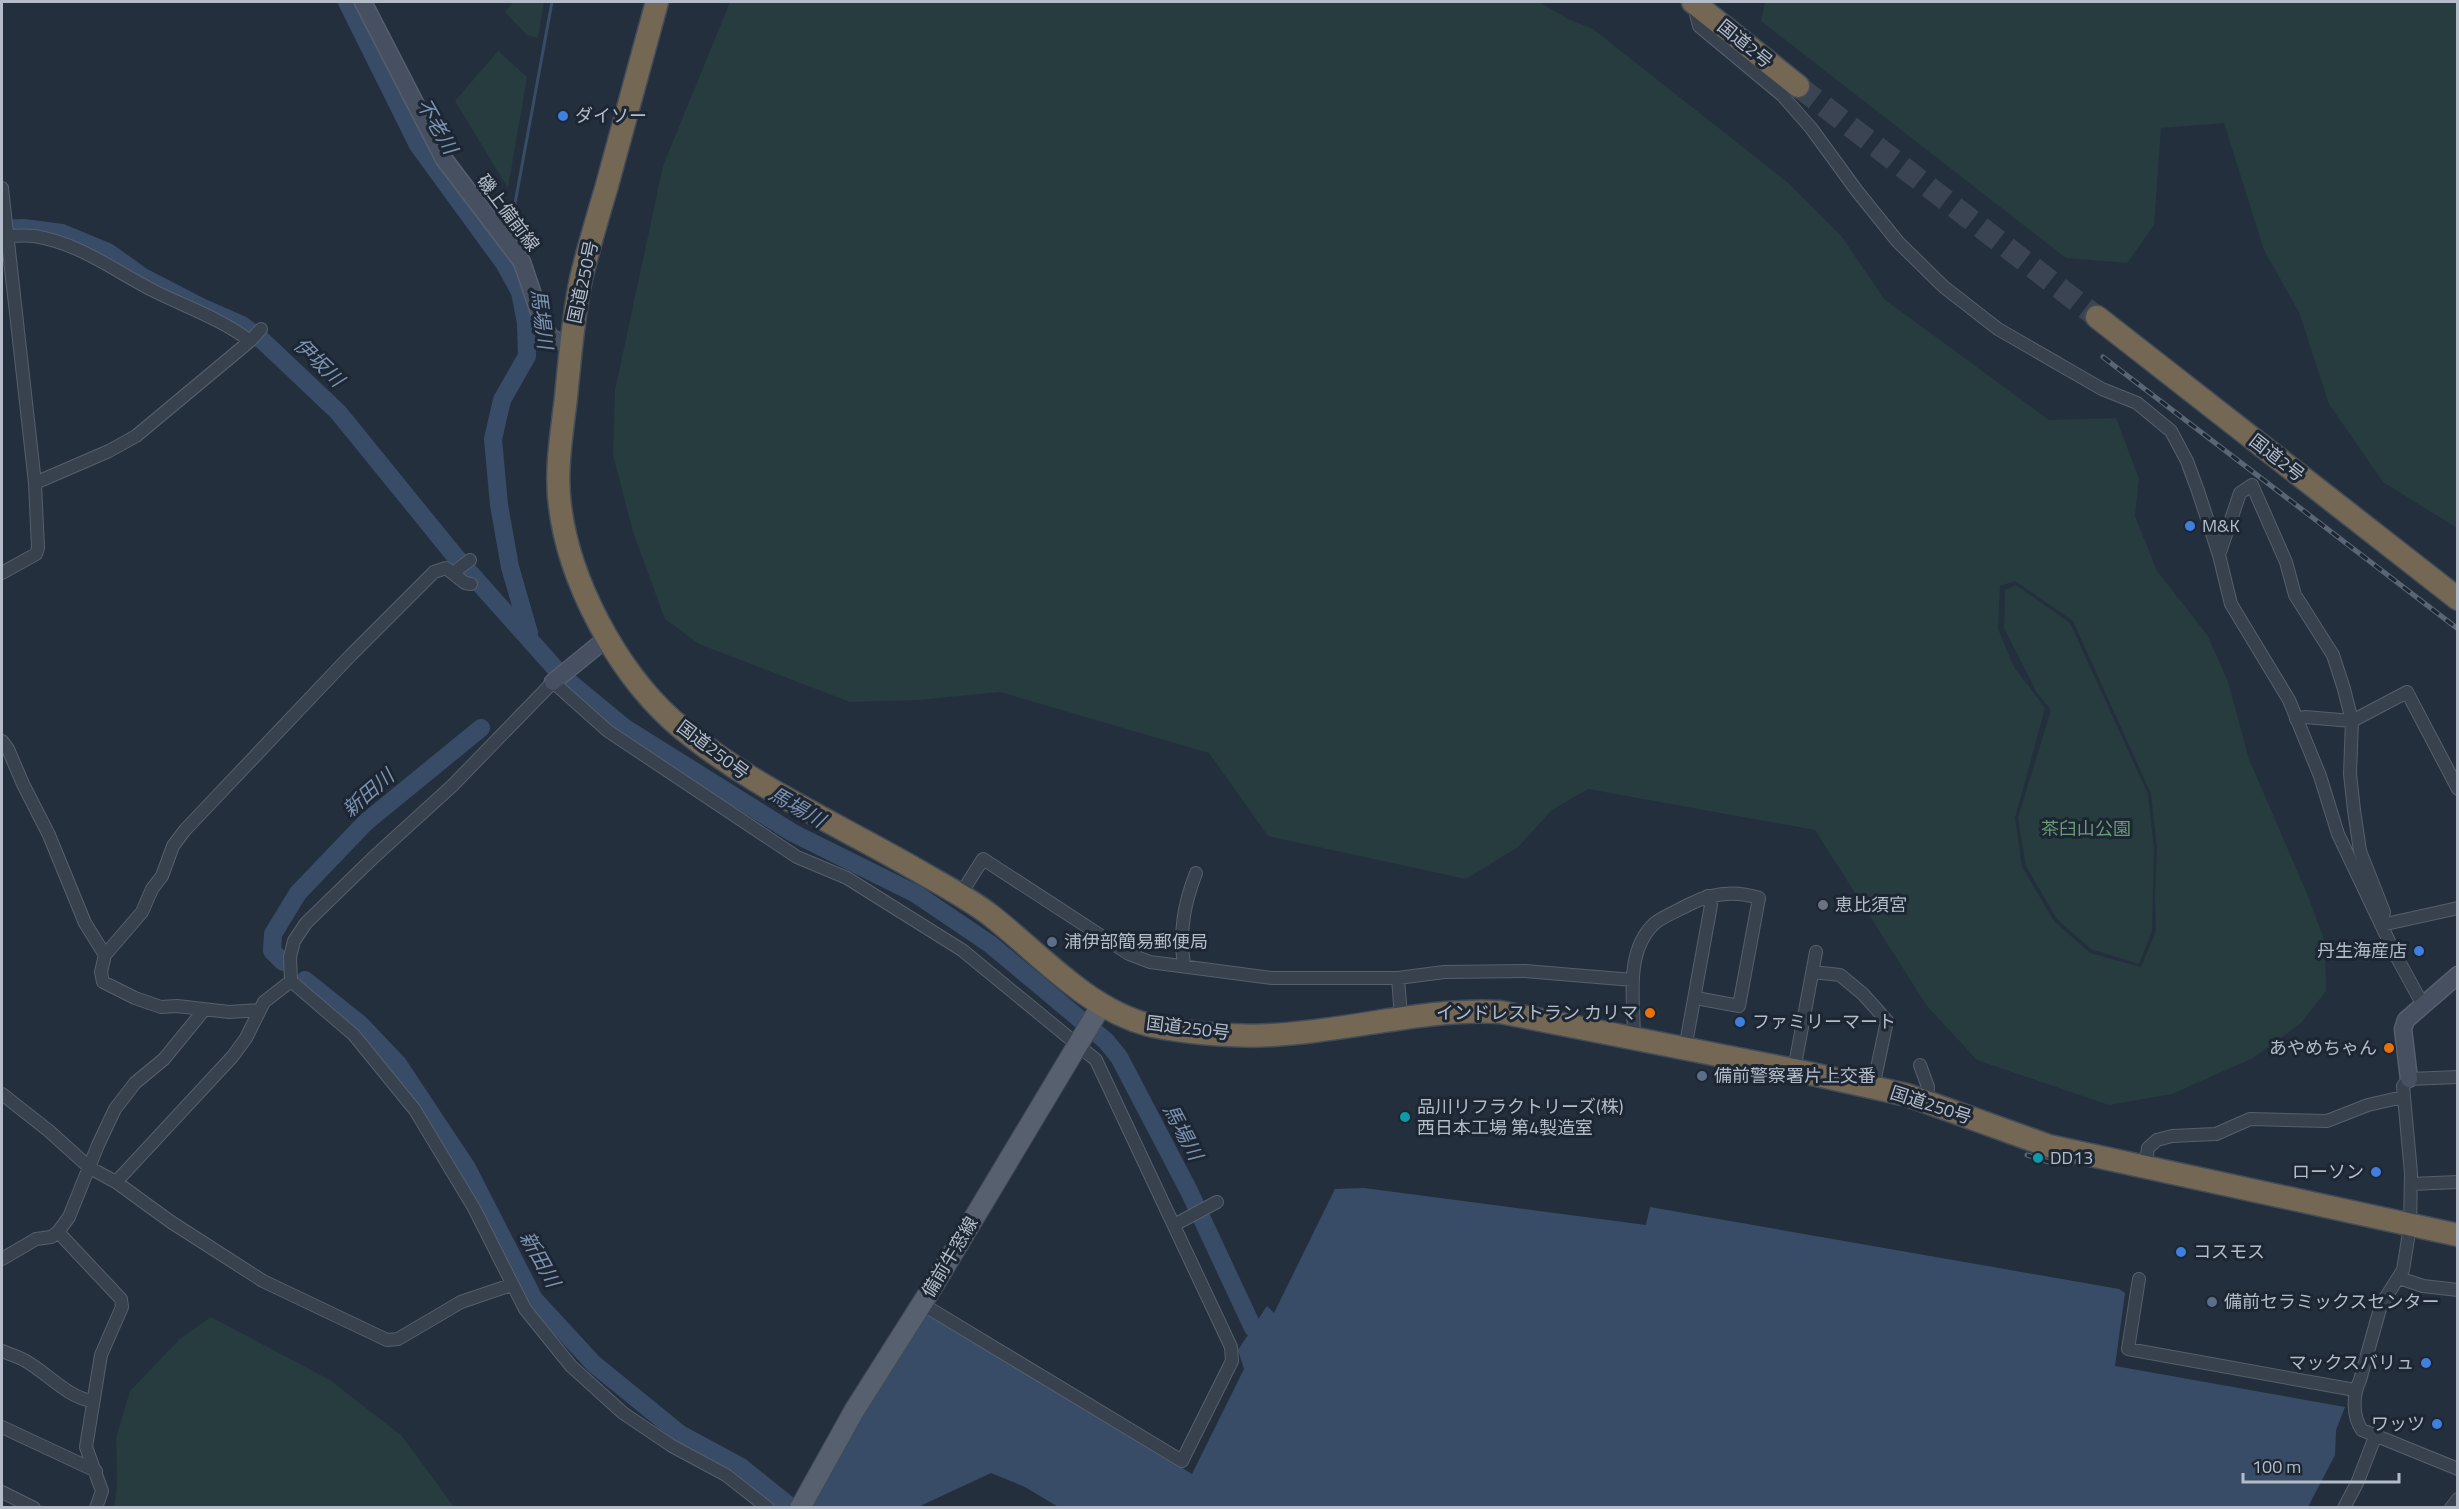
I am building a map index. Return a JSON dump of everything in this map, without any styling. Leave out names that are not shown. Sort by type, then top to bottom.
[{"type":"highway","name":"国道250号","points":[[657,2],[581,279],[571,346],[558,477],[559,503],[571,553],[590,604],[607,638],[650,696],[670,718],[711,752],[785,799],[873,844],[960,895],[986,912],[1099,1010],[1142,1024],[1165,1029],[1270,1035],[1464,1010],[1500,1012],[1872,1087],[1927,1102],[2049,1146],[2457,1235]]},
{"type":"highway","name":"国道2号","points":[[1693,2],[1798,86]]},
{"type":"highway","name":"国道2号","points":[[2097,317],[2457,599]]},
{"type":"main road","name":"磯上備前線","points":[[363,2],[444,159],[466,191],[507,240],[528,277],[544,327],[551,338],[571,346]]},
{"type":"main road","points":[[555,681],[607,638]]},
{"type":"main road","points":[[2409,1079],[2403,1029],[2406,1020],[2457,975]]},
{"type":"main road","name":"備前牛窓線","points":[[802,1505],[854,1411],[922,1304],[1099,1010]]},
{"type":"street","points":[[1693,2],[1699,26],[1782,95],[1811,128],[1898,242],[1944,287],[1998,329],[2102,389],[2137,403],[2171,431],[2187,461],[2219,555],[2231,604],[2289,699],[2320,776],[2338,834],[2381,926],[2423,1005]]},
{"type":"street","points":[[2,188],[35,483],[38,548],[36,554],[2,573]]},
{"type":"street","points":[[5,226],[66,245],[99,259],[139,284],[224,325],[256,335],[136,436],[109,451],[35,483]]},
{"type":"street","points":[[2219,555],[2240,493],[2252,485],[2286,562],[2295,595],[2333,655],[2352,721],[2350,774],[2360,851],[2384,912],[2381,926]]},
{"type":"street","points":[[259,1010],[229,1012],[177,1006],[161,1007],[135,998],[103,982],[101,972],[105,955],[142,912],[152,889],[162,876],[173,846],[185,830],[351,655],[434,572],[446,568],[465,583],[471,584]]},
{"type":"street","points":[[768,1508],[726,1475],[672,1446],[623,1413],[572,1366],[525,1309],[474,1208],[415,1110],[354,1035],[291,981],[290,957],[294,941],[306,923],[452,786],[555,681],[608,731],[797,857],[847,878],[962,950],[1079,1043],[1096,1060],[1176,1224],[1231,1347],[1232,1361],[1182,1461],[922,1304]]},
{"type":"street","points":[[2296,719],[2305,717],[2352,721],[2407,692],[2457,789]]},
{"type":"street","points":[[2,741],[50,835],[85,923],[105,955]]},
{"type":"street","points":[[960,895],[982,860],[1129,954],[1150,962],[1272,978],[1398,978],[1444,972],[1525,971],[1633,980]]},
{"type":"street","points":[[1184,965],[1181,946],[1182,917],[1196,873]]},
{"type":"street","points":[[1634,1038],[1633,980],[1638,948],[1642,939],[1656,922],[1708,896],[1728,893],[1759,898],[1739,1006],[1696,998]]},
{"type":"street","points":[[1685,1049],[1711,905],[1708,896]]},
{"type":"street","points":[[2381,926],[2457,908]]},
{"type":"street","points":[[1794,1070],[1816,952]]},
{"type":"street","points":[[1813,972],[1840,975],[1863,994],[1887,1021],[1872,1087]]},
{"type":"street","points":[[1398,978],[1401,1017]]},
{"type":"street","points":[[116,1182],[232,1056],[251,1030],[264,1002],[291,981]]},
{"type":"street","points":[[2,1259],[36,1239],[51,1237],[58,1232],[69,1218],[115,1109],[135,1083],[164,1059],[204,1010]]},
{"type":"street","points":[[1920,1065],[1928,1087],[1927,1102]]},
{"type":"street","points":[[2457,1077],[2409,1079],[2403,1086],[2410,1184],[2410,1226],[2403,1270],[2381,1305],[2360,1380],[2355,1390],[2356,1420],[2362,1430],[2457,1469]]},
{"type":"street","points":[[2,1094],[90,1167],[263,1281],[387,1340],[398,1339],[461,1302],[511,1285]]},
{"type":"street","points":[[2145,1168],[2148,1148],[2157,1140],[2172,1136],[2216,1134],[2250,1119],[2327,1121],[2368,1105],[2403,1097]]},
{"type":"street","points":[[2410,1184],[2457,1182]]},
{"type":"street","points":[[1176,1224],[1216,1202]]},
{"type":"street","points":[[58,1232],[121,1299],[122,1306],[101,1355],[86,1447],[102,1491],[96,1508]]},
{"type":"street","points":[[2399,1278],[2423,1286],[2457,1290]]},
{"type":"street","points":[[2139,1279],[2128,1349],[2355,1390]]},
{"type":"street","points":[[2,1351],[24,1360],[61,1386],[93,1401]]},
{"type":"street","points":[[2,1427],[96,1471]]},
{"type":"street","points":[[2344,1508],[2358,1481],[2375,1437]]},
{"type":"street","points":[[2,1492],[34,1508]]},
{"type":"street","points":[[2451,1508],[2457,1499]]},
{"type":"green space","points":[[513,2],[544,2],[538,38],[527,35],[505,12]]},
{"type":"green space","points":[[730,2],[1539,2],[1568,19],[1593,29],[1787,182],[1842,237],[1884,299],[2049,420],[2116,418],[2139,479],[2135,516],[2157,571],[2208,636],[2228,682],[2249,759],[2308,896],[2325,942],[2326,991],[2301,1023],[2253,1058],[2172,1094],[2109,1105],[1977,1060],[1927,1006],[1815,830],[1588,789],[1552,810],[1518,847],[1466,879],[1268,836],[1209,753],[1000,692],[919,700],[850,702],[699,644],[665,619],[633,532],[613,455],[615,390],[663,166]],"holes":[[[2015,581],[2073,621],[2151,794],[2157,848],[2156,931],[2141,967],[2090,953],[2054,921],[2022,867],[2015,818],[2045,708],[2014,667],[1998,629],[2000,586]]]},
{"type":"green space","points":[[1765,2],[2457,2],[2457,528],[2383,482],[2329,404],[2299,312],[2264,250],[2224,123],[2161,128],[2154,225],[2127,263],[2066,258],[1761,21]]},
{"type":"green space","points":[[498,51],[527,77],[508,188],[455,101]]},
{"type":"green space","name":"茶臼山公園","points":[[2016,585],[2070,623],[2148,794],[2154,849],[2152,931],[2139,964],[2091,949],[2057,919],[2026,866],[2018,818],[2051,710],[2037,693],[2004,628],[2005,590]]},
{"type":"green space","points":[[211,1317],[330,1380],[402,1436],[454,1507],[114,1507],[117,1487],[116,1438],[130,1391],[180,1339]]},
{"type":"water","points":[[1364,1188],[1646,1225],[1650,1207],[2119,1289],[2125,1293],[2115,1366],[2345,1407],[2336,1430],[2335,1455],[2308,1507],[1060,1508],[1025,1487],[991,1473],[918,1507],[811,1508],[924,1310],[1192,1474],[1244,1369],[1238,1350],[1267,1306],[1274,1313],[1335,1189]]},
{"type":"waterway","name":"馬場川","points":[[347,2],[418,145],[504,263],[520,292],[526,323],[527,356],[502,400],[493,439],[499,505],[510,567],[529,633]]},
{"type":"waterway","points":[[509,236],[552,2]]},
{"type":"waterway","name":"馬場川","points":[[2,229],[24,228],[62,233],[108,252],[143,277],[242,325],[263,341],[338,412],[455,556],[562,676],[625,728],[793,833],[916,894],[990,944],[1106,1041],[1119,1057],[1189,1191],[1253,1328]]},
{"type":"waterway","points":[[504,263],[507,251]]},
{"type":"waterway","name":"新田川","points":[[283,962],[272,951],[273,934],[298,893],[366,822],[481,728]]},
{"type":"waterway","name":"新田川","points":[[305,980],[360,1024],[398,1064],[467,1168],[534,1299],[594,1364],[680,1434],[741,1467],[792,1508]]},
{"type":"tunnel","points":[[1798,86],[2097,317]]},
{"type":"railway","points":[[2103,357],[2458,629]]},
{"type":"railway","points":[[2027,1155],[2049,1162]]},
{"type":"place","name":"ダイソー","points":[[563,116]]},
{"type":"place","name":"M&K","points":[[2190,526]]},
{"type":"place","name":"恵比須宮","points":[[1823,905]]},
{"type":"place","name":"浦伊部簡易郵便局","points":[[1052,942]]},
{"type":"place","name":"丹生海産店","points":[[2419,951]]},
{"type":"place","name":"インドレストラン カリマ","points":[[1650,1013]]},
{"type":"place","name":"ファミリーマート","points":[[1740,1022]]},
{"type":"place","name":"あやめちゃん","points":[[2389,1048]]},
{"type":"place","name":"備前警察署片上交番","points":[[1702,1076]]},
{"type":"place","name":"品川リフラクトリーズ(株) 西日本工場 第4製造室","points":[[1405,1117]]},
{"type":"place","name":"DD13","points":[[2038,1158]]},
{"type":"place","name":"ローソン","points":[[2376,1172]]},
{"type":"place","name":"コスモス","points":[[2181,1252]]},
{"type":"place","name":"備前セラミックスセンター","points":[[2212,1302]]},
{"type":"place","name":"マックスバリュ","points":[[2426,1363]]},
{"type":"place","name":"ワッツ","points":[[2437,1424]]},
{"type":"water label","name":"不老川","points":[[437,126]]},
{"type":"water label","name":"伊坂川","points":[[319,362]]}]
